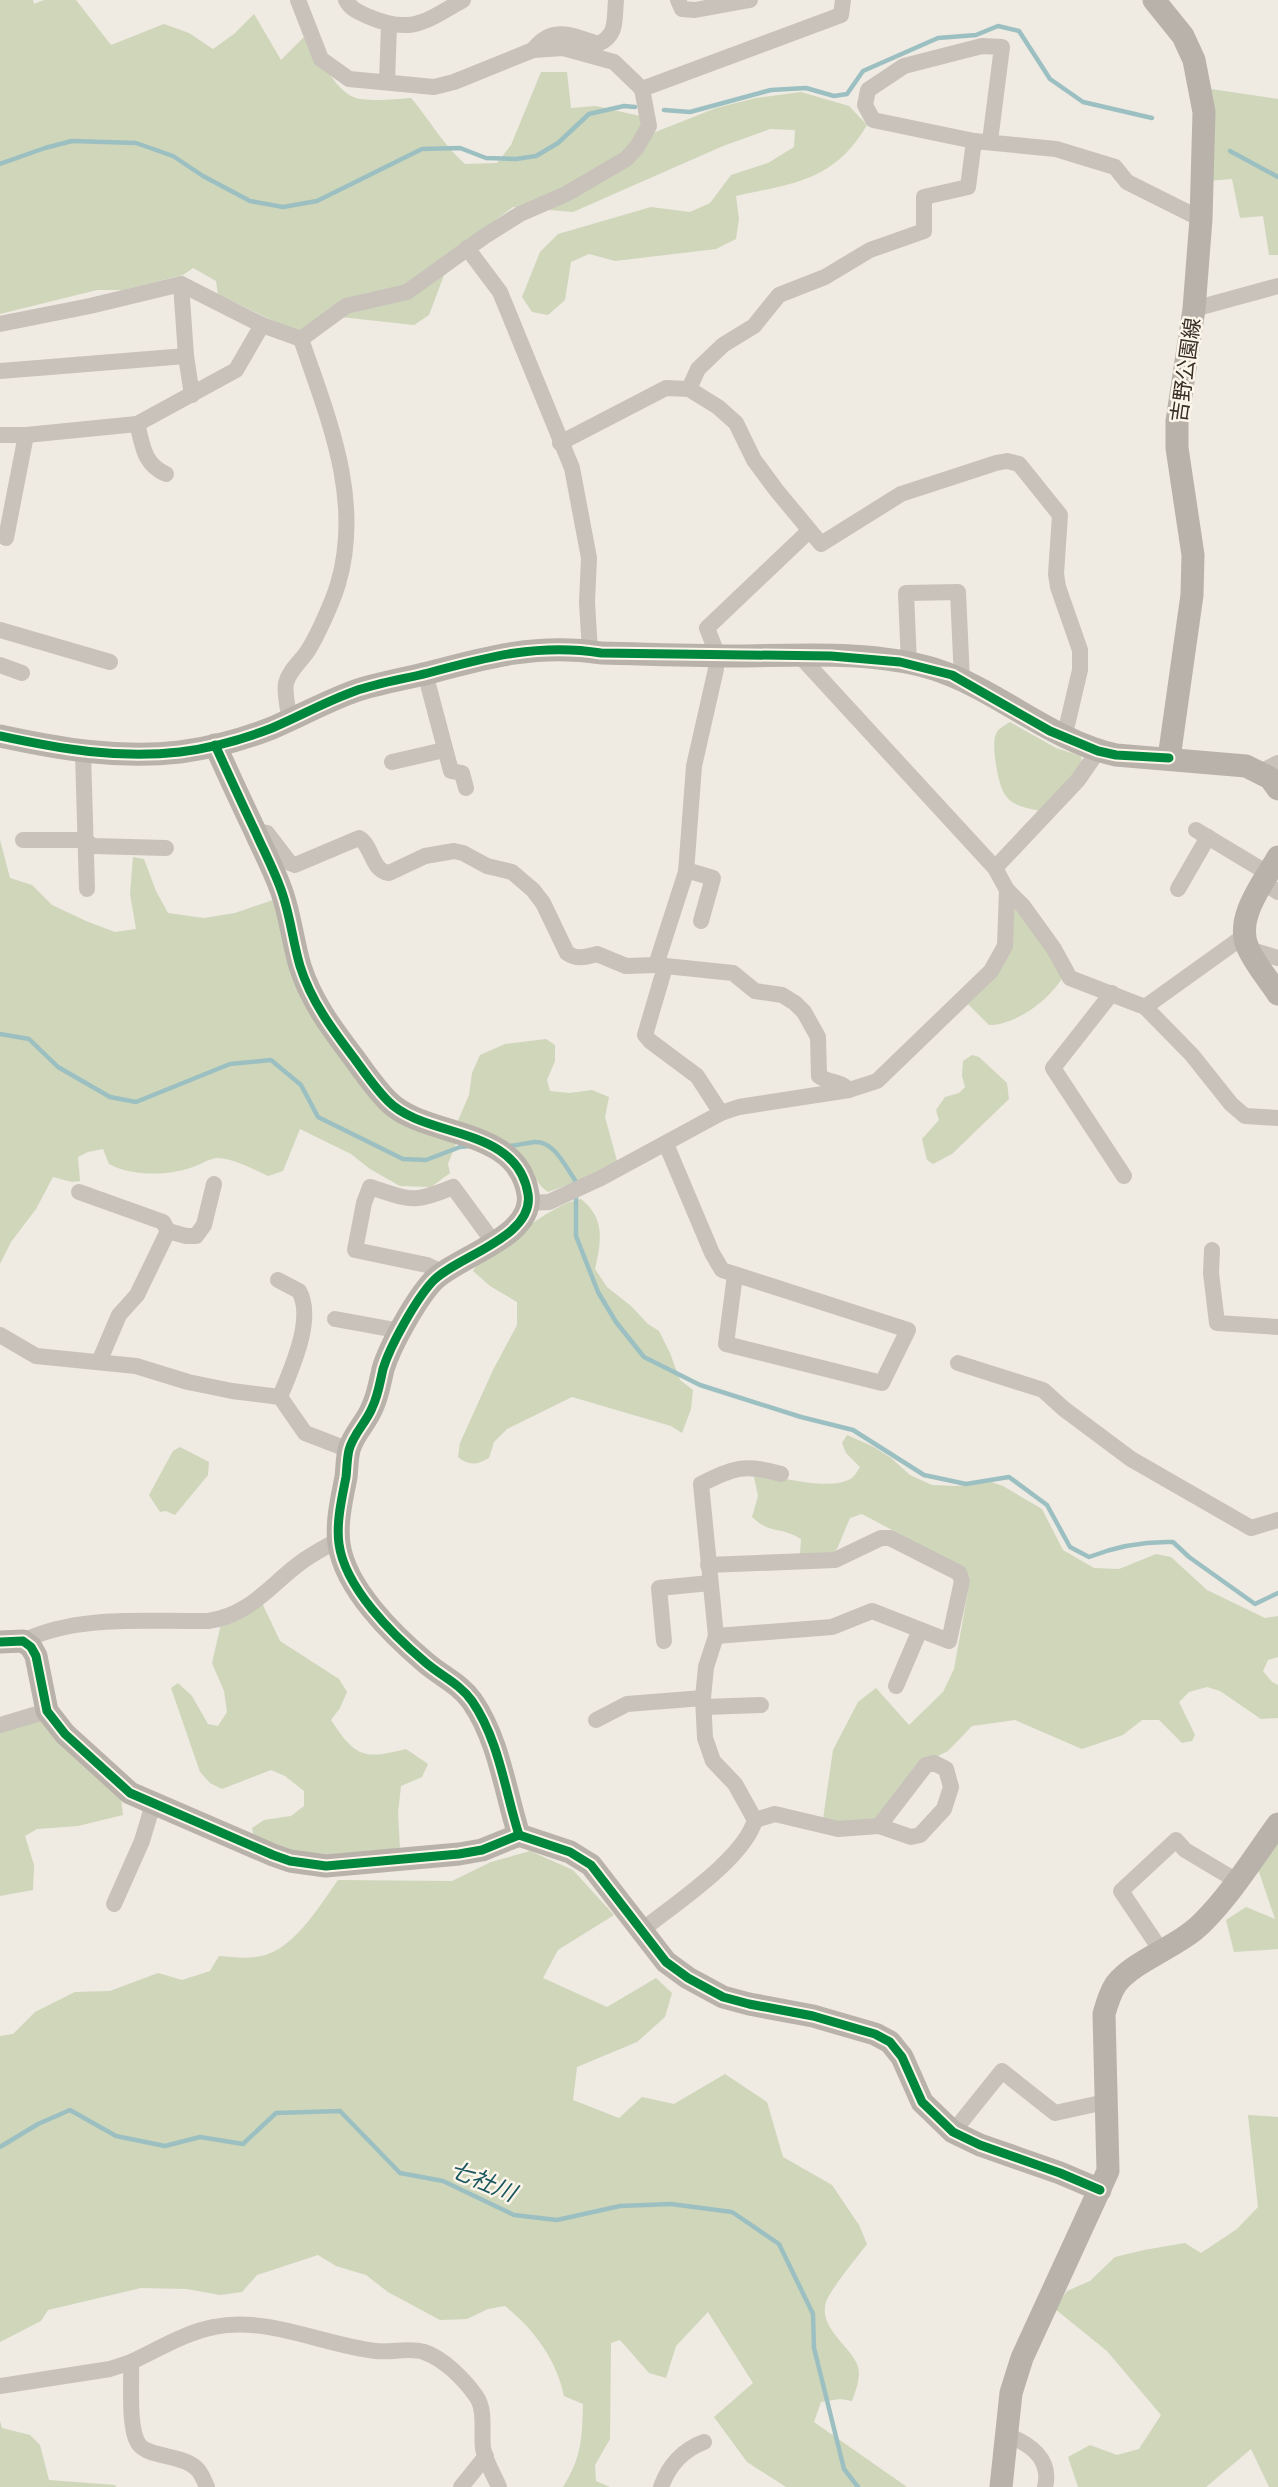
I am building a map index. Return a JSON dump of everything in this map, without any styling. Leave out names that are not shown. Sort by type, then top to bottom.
[{"type":"street","points":[[298,0],[321,59],[348,79],[434,86],[454,82],[533,50],[563,48],[614,62],[642,89],[649,127],[626,159],[566,194],[520,214],[467,248],[407,292],[346,306],[302,339]]},
{"type":"street","points":[[346,0],[355,11],[388,26],[408,26],[424,21],[453,3]]},
{"type":"street","points":[[533,50],[542,38],[553,35],[569,34],[598,44],[607,40],[613,33],[616,0]]},
{"type":"street","points":[[678,0],[682,9],[695,10],[750,0]]},
{"type":"street","points":[[642,89],[841,15],[843,0]]},
{"type":"street","name":"吉野公園線","points":[[1154,0],[1183,36],[1194,60],[1205,112],[1194,309],[1177,421],[1177,448],[1193,555],[1192,595],[1169,758]]},
{"type":"street","points":[[387,82],[388,26]]},
{"type":"street","points":[[689,389],[698,369],[723,345],[754,327],[779,295],[825,277],[870,250],[924,231],[924,197],[968,187],[982,141],[1002,47],[982,46],[904,66],[868,90],[865,105],[873,120],[982,141],[1056,149],[1115,167],[1127,182],[1201,219]]},
{"type":"street","points":[[467,248],[500,292],[572,468],[589,558],[587,602],[590,652]]},
{"type":"street","points":[[0,324],[181,284],[262,325],[302,339]]},
{"type":"street","points":[[181,284],[186,356],[192,395]]},
{"type":"street","points":[[1194,309],[1278,286]]},
{"type":"street","points":[[0,435],[137,424],[236,370],[262,325]]},
{"type":"street","points":[[290,720],[286,684],[308,651],[338,585],[347,541],[348,508],[342,465],[302,339]]},
{"type":"street","points":[[0,371],[186,356]]},
{"type":"street","points":[[560,443],[666,388],[689,389],[736,422],[754,460],[821,544],[901,494],[996,463],[1007,461],[1019,464],[1060,515],[1056,574],[1080,650],[1080,670],[1065,738]]},
{"type":"street","points":[[137,424],[149,462],[154,469],[166,474]]},
{"type":"street","points":[[6,538],[26,435]]},
{"type":"street","points":[[721,1113],[697,1076],[645,1035],[686,870],[694,766],[716,669],[714,646],[706,628],[809,531]]},
{"type":"street","points":[[909,664],[906,593],[958,592],[962,680]]},
{"type":"street","points":[[0,630],[110,662]]},
{"type":"street","points":[[0,736],[83,752],[180,752],[269,729],[358,690],[506,654],[546,649],[878,659],[931,668],[962,680],[1065,738],[1098,751],[1116,755],[1269,768],[1270,778],[1278,789]]},
{"type":"street","points":[[800,656],[995,869],[1007,890],[1023,906],[1055,949],[1070,978],[1145,1007],[1192,1055],[1231,1104],[1245,1116],[1278,1118]]},
{"type":"street","points":[[0,665],[23,673]]},
{"type":"street","points":[[425,673],[451,771],[462,773],[466,788]]},
{"type":"street","points":[[215,745],[280,886],[299,964],[310,996],[328,1022],[372,1082],[395,1108],[413,1117],[476,1138],[511,1160],[539,1202]]},
{"type":"street","points":[[392,762],[444,750]]},
{"type":"street","points":[[995,869],[1078,780],[1098,751]]},
{"type":"street","points":[[83,752],[87,889]]},
{"type":"street","points":[[254,831],[267,833],[290,863],[295,865],[359,838],[365,841],[378,868],[383,872],[389,873],[438,852],[463,852],[487,866],[512,872],[533,890],[543,903],[567,953],[572,957],[583,958],[597,954],[626,966],[660,966],[733,973],[755,990],[782,995],[795,1003],[804,1012],[818,1037],[819,1076],[825,1081],[844,1084],[849,1090]]},
{"type":"street","points":[[1178,888],[1202,834],[1272,877],[1245,921],[1246,942],[1278,994]]},
{"type":"street","points":[[23,840],[84,839],[93,846],[166,849]]},
{"type":"street","points":[[686,870],[713,878],[701,921]]},
{"type":"street","points":[[519,1835],[491,1738],[480,1713],[463,1689],[426,1663],[379,1616],[351,1580],[342,1560],[338,1540],[349,1450],[373,1408],[384,1366],[401,1331],[426,1290],[443,1273],[514,1229],[539,1202],[601,1178],[721,1113],[739,1107],[849,1090],[877,1081],[991,971],[1005,946],[1007,890]]},
{"type":"street","points":[[1246,942],[1278,958]]},
{"type":"street","points":[[1145,1007],[1246,942]]},
{"type":"street","points":[[1112,993],[1053,1068],[1124,1176]]},
{"type":"street","points":[[666,1144],[712,1254],[722,1270],[908,1331],[883,1383],[726,1344],[735,1275]]},
{"type":"street","points":[[79,1192],[163,1222],[169,1231],[196,1236],[204,1225],[214,1184]]},
{"type":"street","points":[[443,1273],[427,1265],[355,1250],[364,1203],[370,1187],[408,1199],[423,1200],[453,1188],[494,1243]]},
{"type":"street","points":[[99,1362],[119,1315],[137,1295],[169,1231]]},
{"type":"street","points":[[1212,1250],[1211,1273],[1217,1323],[1278,1327]]},
{"type":"street","points":[[278,1280],[299,1291],[305,1307],[299,1349],[280,1397]]},
{"type":"street","points":[[335,1319],[401,1331]]},
{"type":"street","points":[[0,1335],[36,1356],[136,1366],[188,1382],[280,1397],[305,1433],[349,1450]]},
{"type":"street","points":[[958,1363],[1043,1390],[1064,1409],[1131,1458],[1251,1528],[1278,1520]]},
{"type":"street","points":[[755,1821],[735,1784],[713,1761],[705,1738],[703,1702],[706,1667],[716,1636],[701,1484],[727,1471],[756,1466],[781,1474]]},
{"type":"street","points":[[708,1565],[835,1560],[881,1538],[890,1538],[959,1573],[962,1581],[949,1641],[872,1611],[832,1627],[716,1636]]},
{"type":"street","points":[[11,1642],[82,1624],[208,1622],[224,1619],[264,1596],[300,1562],[338,1540]]},
{"type":"street","points":[[664,1641],[659,1588],[710,1583]]},
{"type":"street","points":[[896,1686],[920,1630]]},
{"type":"street","points":[[11,1642],[31,1647],[36,1656],[47,1712],[65,1734],[130,1793],[273,1855],[290,1861],[326,1866],[459,1854],[482,1850],[519,1835],[570,1852],[591,1865],[666,1962],[688,1978],[723,1997],[836,2022],[875,2034],[890,2042],[902,2057],[922,2102],[953,2132],[980,2145],[1100,2190]]},
{"type":"street","points":[[596,1720],[627,1704],[703,1702],[761,1705]]},
{"type":"street","points":[[0,1725],[47,1712]]},
{"type":"street","points":[[640,1931],[719,1869],[748,1838],[755,1821],[775,1814],[838,1829],[879,1826],[911,1837],[924,1832],[944,1809],[950,1787],[946,1769],[934,1763],[926,1765],[879,1826]]},
{"type":"street","points":[[114,1905],[142,1841],[153,1804]]},
{"type":"street","points":[[1001,2487],[1011,2393],[1022,2358],[1108,2171],[1104,2014],[1109,1997],[1116,1983],[1131,1970],[1188,1936],[1204,1922],[1278,1824]]},
{"type":"street","points":[[1162,1952],[1121,1891],[1176,1840],[1185,1850],[1237,1881]]},
{"type":"street","points":[[953,2132],[1002,2071],[1055,2113],[1105,2102]]},
{"type":"street","points":[[0,2386],[110,2370],[197,2332],[230,2325],[258,2325],[378,2352],[409,2349],[424,2351],[439,2359],[481,2404],[484,2450],[499,2487]]},
{"type":"street","points":[[131,2362],[134,2431],[139,2444],[146,2451],[172,2457],[195,2467],[207,2487]]},
{"type":"street","points":[[1006,2435],[1025,2442],[1034,2450],[1045,2466],[1048,2477],[1045,2487]]},
{"type":"street","points":[[661,2487],[666,2474],[680,2456],[687,2449],[704,2442]]},
{"type":"street","points":[[461,2487],[486,2456]]},
{"type":"green space","points":[[0,0],[33,0],[34,4],[44,0],[76,0],[111,45],[164,24],[189,33],[213,49],[234,34],[254,14],[281,60],[308,33],[325,68],[351,96],[380,100],[411,98],[450,149],[465,164],[497,163],[511,145],[541,72],[567,72],[571,108],[596,106],[640,116],[648,135],[716,108],[756,98],[801,92],[849,106],[867,125],[854,144],[827,169],[795,183],[736,196],[739,219],[736,239],[716,249],[615,261],[589,254],[571,262],[565,300],[548,315],[532,312],[522,297],[540,252],[558,234],[651,207],[690,212],[710,203],[731,175],[768,163],[794,147],[795,130],[770,129],[723,146],[573,212],[513,207],[453,251],[429,315],[414,325],[340,317],[308,329],[294,331],[218,294],[216,281],[193,268],[183,275],[123,290],[97,290],[0,314]]},
{"type":"green space","points":[[1204,88],[1278,99],[1278,255],[1269,255],[1263,216],[1240,218],[1232,179],[1206,181]]},
{"type":"green space","points":[[1010,722],[1056,748],[1081,756],[1082,763],[1064,789],[1041,811],[1013,803],[1000,785],[994,742],[999,730]]},
{"type":"green space","points":[[0,840],[10,878],[32,885],[52,905],[115,932],[136,929],[130,894],[133,857],[144,859],[168,913],[204,918],[235,913],[273,900],[282,912],[344,1058],[457,1141],[448,1164],[450,1173],[431,1187],[400,1186],[370,1169],[351,1154],[300,1129],[283,1171],[268,1176],[222,1158],[181,1171],[138,1173],[109,1164],[103,1149],[88,1152],[78,1157],[80,1181],[72,1182],[53,1177],[36,1209],[11,1242],[0,1264]]},
{"type":"green space","points":[[1015,907],[1064,975],[1051,993],[1032,1009],[1010,1021],[989,1025],[968,1004],[994,977]]},
{"type":"green space","points":[[546,1039],[555,1045],[555,1061],[547,1080],[550,1091],[569,1093],[592,1090],[609,1097],[605,1117],[617,1161],[581,1180],[548,1192],[537,1182],[510,1145],[494,1135],[457,1123],[469,1095],[472,1073],[480,1055],[505,1044]]},
{"type":"green space","points":[[972,1055],[979,1057],[1007,1083],[1009,1099],[952,1154],[933,1164],[927,1160],[922,1139],[939,1120],[936,1110],[945,1097],[959,1093],[965,1087],[962,1076],[963,1061]]},
{"type":"green space","points":[[581,1199],[595,1215],[600,1231],[595,1269],[607,1287],[659,1331],[680,1380],[693,1390],[691,1409],[682,1433],[671,1426],[572,1397],[507,1429],[494,1442],[489,1458],[477,1463],[466,1462],[458,1457],[460,1443],[517,1325],[517,1302],[490,1286],[473,1271],[477,1264],[542,1217],[569,1202]]},
{"type":"green space","points":[[847,1435],[874,1447],[910,1475],[932,1485],[956,1486],[991,1482],[1003,1486],[1042,1509],[1063,1550],[1094,1568],[1119,1569],[1156,1554],[1171,1557],[1207,1590],[1265,1618],[1278,1616],[1278,1657],[1268,1660],[1263,1671],[1278,1685],[1278,1718],[1261,1719],[1220,1691],[1207,1687],[1189,1692],[1179,1702],[1195,1735],[1192,1741],[1182,1743],[1159,1720],[1142,1720],[1123,1735],[1082,1749],[1015,1720],[972,1726],[948,1751],[920,1765],[881,1823],[841,1824],[823,1819],[833,1750],[858,1702],[876,1688],[909,1725],[943,1692],[954,1669],[970,1580],[965,1569],[862,1514],[850,1518],[837,1549],[832,1554],[800,1554],[801,1539],[765,1526],[752,1517],[758,1496],[754,1477],[759,1473],[821,1484],[845,1481],[853,1477],[860,1467],[846,1453],[842,1443]]},
{"type":"green space","points":[[180,1447],[209,1462],[208,1475],[175,1515],[166,1511],[160,1512],[149,1495],[173,1451]]},
{"type":"green space","points":[[263,1605],[280,1641],[339,1679],[347,1692],[331,1720],[347,1742],[370,1754],[406,1749],[428,1764],[422,1777],[401,1786],[398,1812],[400,1850],[332,1857],[302,1854],[254,1836],[252,1828],[264,1820],[291,1816],[304,1806],[304,1791],[285,1776],[271,1770],[222,1789],[210,1783],[200,1772],[171,1688],[178,1683],[192,1696],[208,1724],[218,1726],[227,1712],[224,1691],[212,1663],[221,1624]]},
{"type":"green space","points":[[44,1716],[121,1797],[123,1815],[78,1826],[37,1829],[25,1836],[34,1865],[33,1890],[0,1896],[0,1730]]},
{"type":"green space","points":[[1278,1839],[1278,1949],[1234,1952],[1226,1920],[1246,1907],[1275,1919],[1257,1866]]},
{"type":"green space","points":[[530,1851],[573,1870],[614,1915],[558,1950],[543,1978],[607,2007],[656,1978],[672,1993],[665,2017],[637,2042],[577,2067],[573,2100],[619,2118],[642,2097],[674,2104],[725,2074],[767,2102],[783,2157],[832,2185],[859,2225],[867,2244],[833,2290],[826,2302],[825,2311],[830,2328],[857,2364],[858,2382],[852,2401],[840,2399],[821,2402],[814,2422],[907,2487],[786,2487],[747,2462],[714,2417],[753,2383],[708,2312],[676,2346],[666,2378],[649,2373],[620,2340],[611,2343],[610,2439],[595,2465],[596,2481],[610,2487],[563,2487],[580,2447],[583,2404],[564,2396],[550,2358],[525,2324],[505,2306],[488,2309],[467,2319],[440,2320],[388,2292],[366,2275],[336,2266],[318,2255],[257,2275],[242,2292],[220,2295],[187,2289],[141,2288],[48,2310],[41,2321],[0,2342],[0,2036],[13,2034],[35,2012],[75,1992],[110,1991],[158,1973],[182,1980],[210,1971],[219,1956],[250,1958],[279,1949],[298,1933],[338,1880],[452,1881],[491,1862]]},
{"type":"green space","points":[[1248,2115],[1278,2117],[1278,2487],[1269,2487],[1251,2449],[1206,2487],[1078,2487],[1068,2457],[1090,2445],[1117,2455],[1139,2449],[1161,2415],[1107,2351],[1055,2309],[1067,2291],[1090,2281],[1115,2257],[1185,2243],[1201,2253],[1237,2229],[1258,2207]]},
{"type":"green space","points":[[0,2421],[2,2428],[30,2435],[40,2445],[49,2480],[116,2487],[0,2487]]},
{"type":"waterway","points":[[664,110],[690,112],[771,90],[806,88],[834,96],[847,94],[863,71],[938,38],[976,35],[998,26],[1019,31],[1050,79],[1083,102],[1152,118]]},
{"type":"waterway","points":[[0,164],[72,141],[136,143],[173,156],[203,176],[250,201],[283,207],[317,201],[422,149],[460,148],[486,158],[516,159],[536,156],[558,143],[589,114],[624,106],[635,107]]},
{"type":"waterway","points":[[1230,151],[1278,177]]},
{"type":"waterway","points":[[0,1034],[29,1039],[58,1067],[110,1097],[136,1102],[230,1064],[271,1060],[301,1085],[318,1117],[403,1159],[426,1160],[470,1146]]},
{"type":"waterway","points":[[506,1146],[535,1142],[548,1146],[563,1162],[575,1180],[575,1185]]},
{"type":"waterway","points":[[576,1194],[576,1236],[598,1292],[616,1322],[644,1357],[700,1385],[801,1417],[853,1430],[924,1475],[966,1484],[1009,1477],[1047,1505],[1070,1547],[1089,1557],[1130,1545],[1173,1542],[1189,1557],[1255,1604],[1278,1593]]},
{"type":"waterway","name":"七社川","points":[[0,2147],[38,2124],[70,2110],[116,2136],[165,2146],[200,2137],[243,2144],[276,2113],[340,2111],[400,2173],[443,2181],[514,2215],[557,2220],[620,2206],[671,2204],[732,2212],[779,2244],[813,2314],[814,2348],[844,2469],[858,2487]]},
{"type":"cycle path","points":[[0,736],[67,749],[134,754],[180,752],[227,743],[261,732],[345,695],[373,686],[513,653],[578,650],[601,653],[831,656],[900,662],[952,675],[1050,731],[1098,751],[1116,755],[1169,758]]},
{"type":"cycle path","points":[[215,745],[277,880],[305,979],[330,1025],[388,1101],[404,1113],[424,1122],[489,1144],[507,1156],[520,1172],[528,1194],[527,1209],[519,1222],[507,1234],[433,1281],[404,1323],[386,1359],[374,1403],[349,1450],[338,1527],[343,1561],[360,1594],[412,1651],[461,1689],[481,1716],[495,1749],[519,1835]]},
{"type":"cycle path","points":[[0,1642],[23,1641],[31,1647],[36,1656],[47,1711],[65,1734],[130,1793],[273,1855],[290,1861],[326,1866],[459,1854],[482,1850],[519,1835],[570,1852],[591,1865],[666,1962],[688,1978],[723,1997],[813,2016],[875,2034],[890,2042],[902,2057],[922,2102],[953,2132],[980,2145],[1100,2190]]}]
